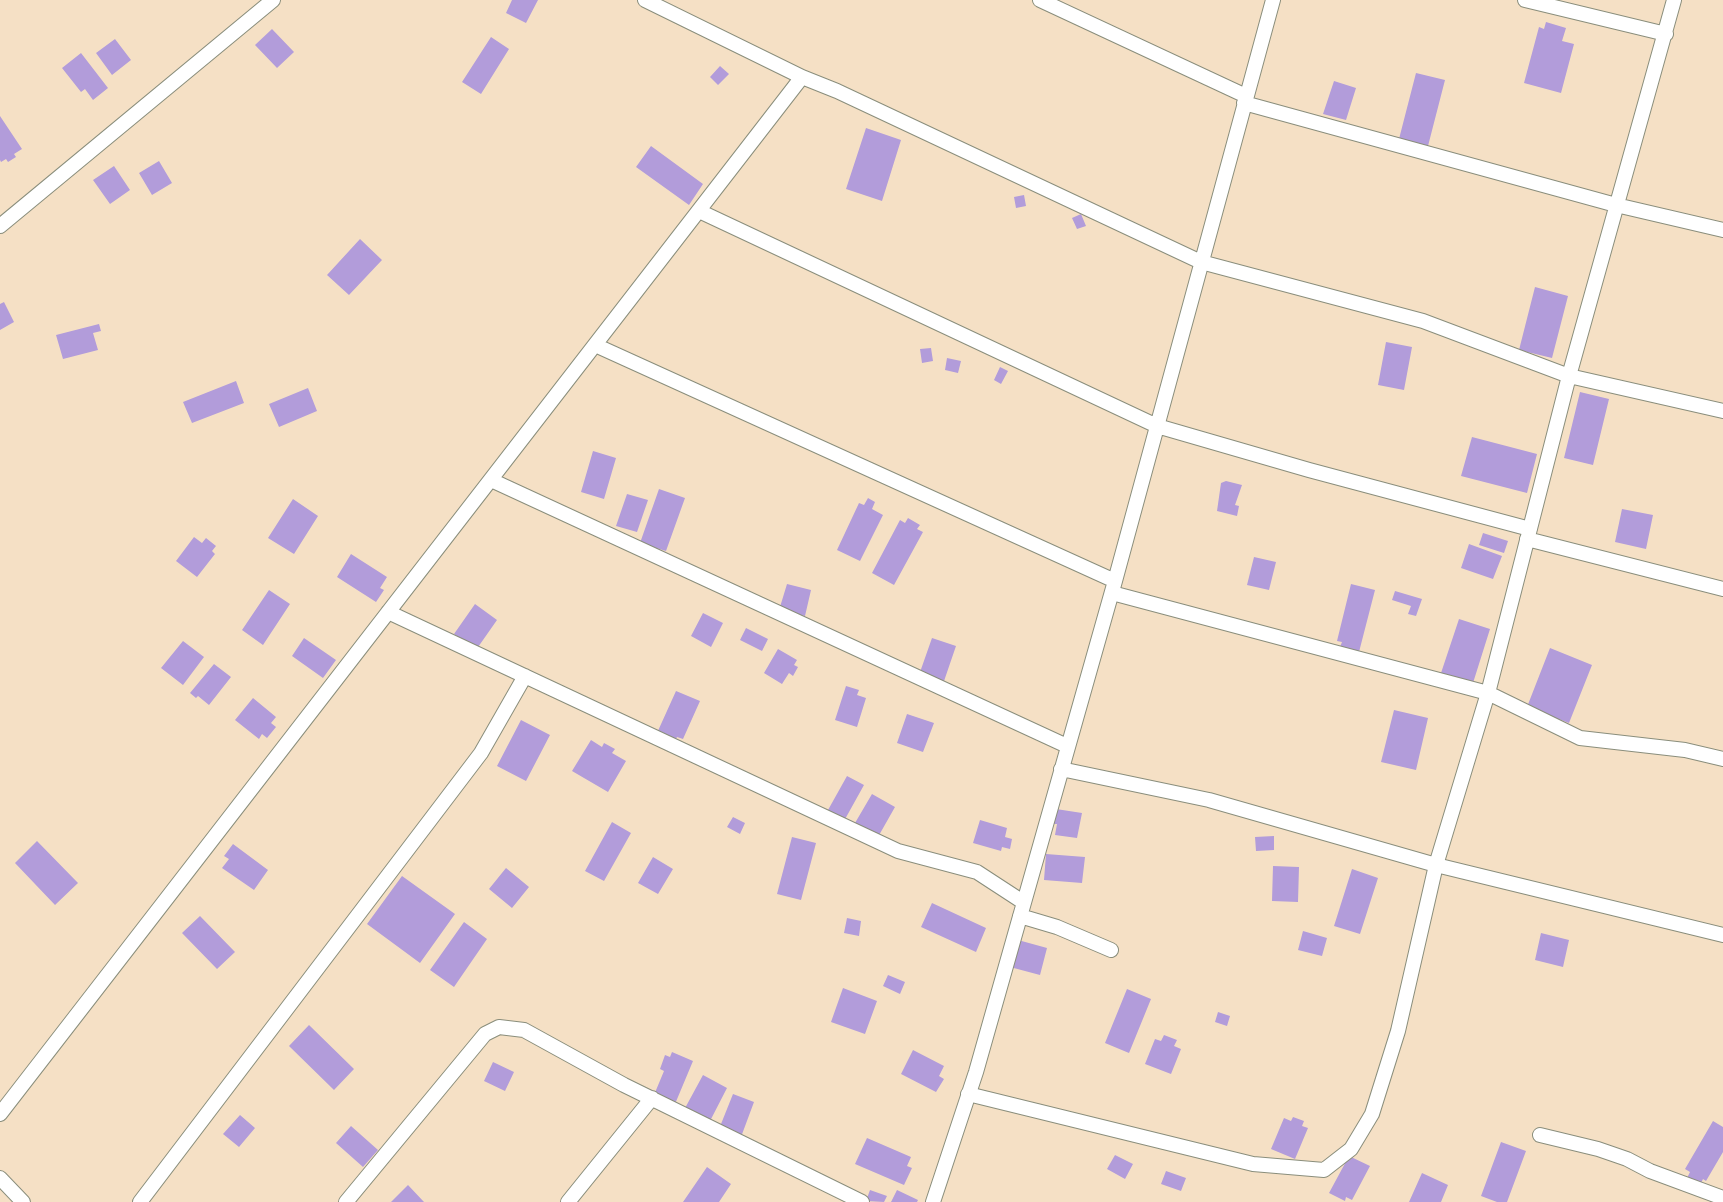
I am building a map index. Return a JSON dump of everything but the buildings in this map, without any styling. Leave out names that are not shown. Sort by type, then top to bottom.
[{"type":"street","points":[[0,226],[273,0]]},
{"type":"street","points":[[645,0],[802,77],[837,91],[1201,262],[1423,321],[1569,376],[1723,411]]},
{"type":"street","points":[[1040,0],[1245,100],[1616,205],[1723,230]]},
{"type":"street","points":[[933,1202],[968,1094],[1114,587],[1273,0]]},
{"type":"street","points":[[1525,0],[1666,34]]},
{"type":"street","points":[[968,1094],[1253,1164],[1324,1170],[1351,1149],[1372,1114],[1398,1031],[1436,865],[1488,693],[1569,376],[1674,0]]},
{"type":"street","points":[[0,1114],[802,77]]},
{"type":"street","points":[[699,211],[1157,426],[1723,589]]},
{"type":"street","points":[[595,345],[1114,587],[1488,693],[1580,738],[1685,750],[1723,759]]},
{"type":"street","points":[[491,480],[1067,746]]},
{"type":"street","points":[[388,612],[898,851],[977,872],[997,883],[1021,909],[1112,950]]},
{"type":"street","points":[[140,1202],[481,753],[525,676]]},
{"type":"street","points":[[1061,769],[1209,800],[1436,865],[1723,935]]},
{"type":"street","points":[[346,1202],[485,1034],[499,1027],[524,1030],[652,1098],[862,1202]]},
{"type":"street","points":[[568,1202],[652,1098]]},
{"type":"street","points":[[1540,1135],[1598,1149],[1723,1198]]},
{"type":"street","points":[[0,1178],[23,1202]]}]
